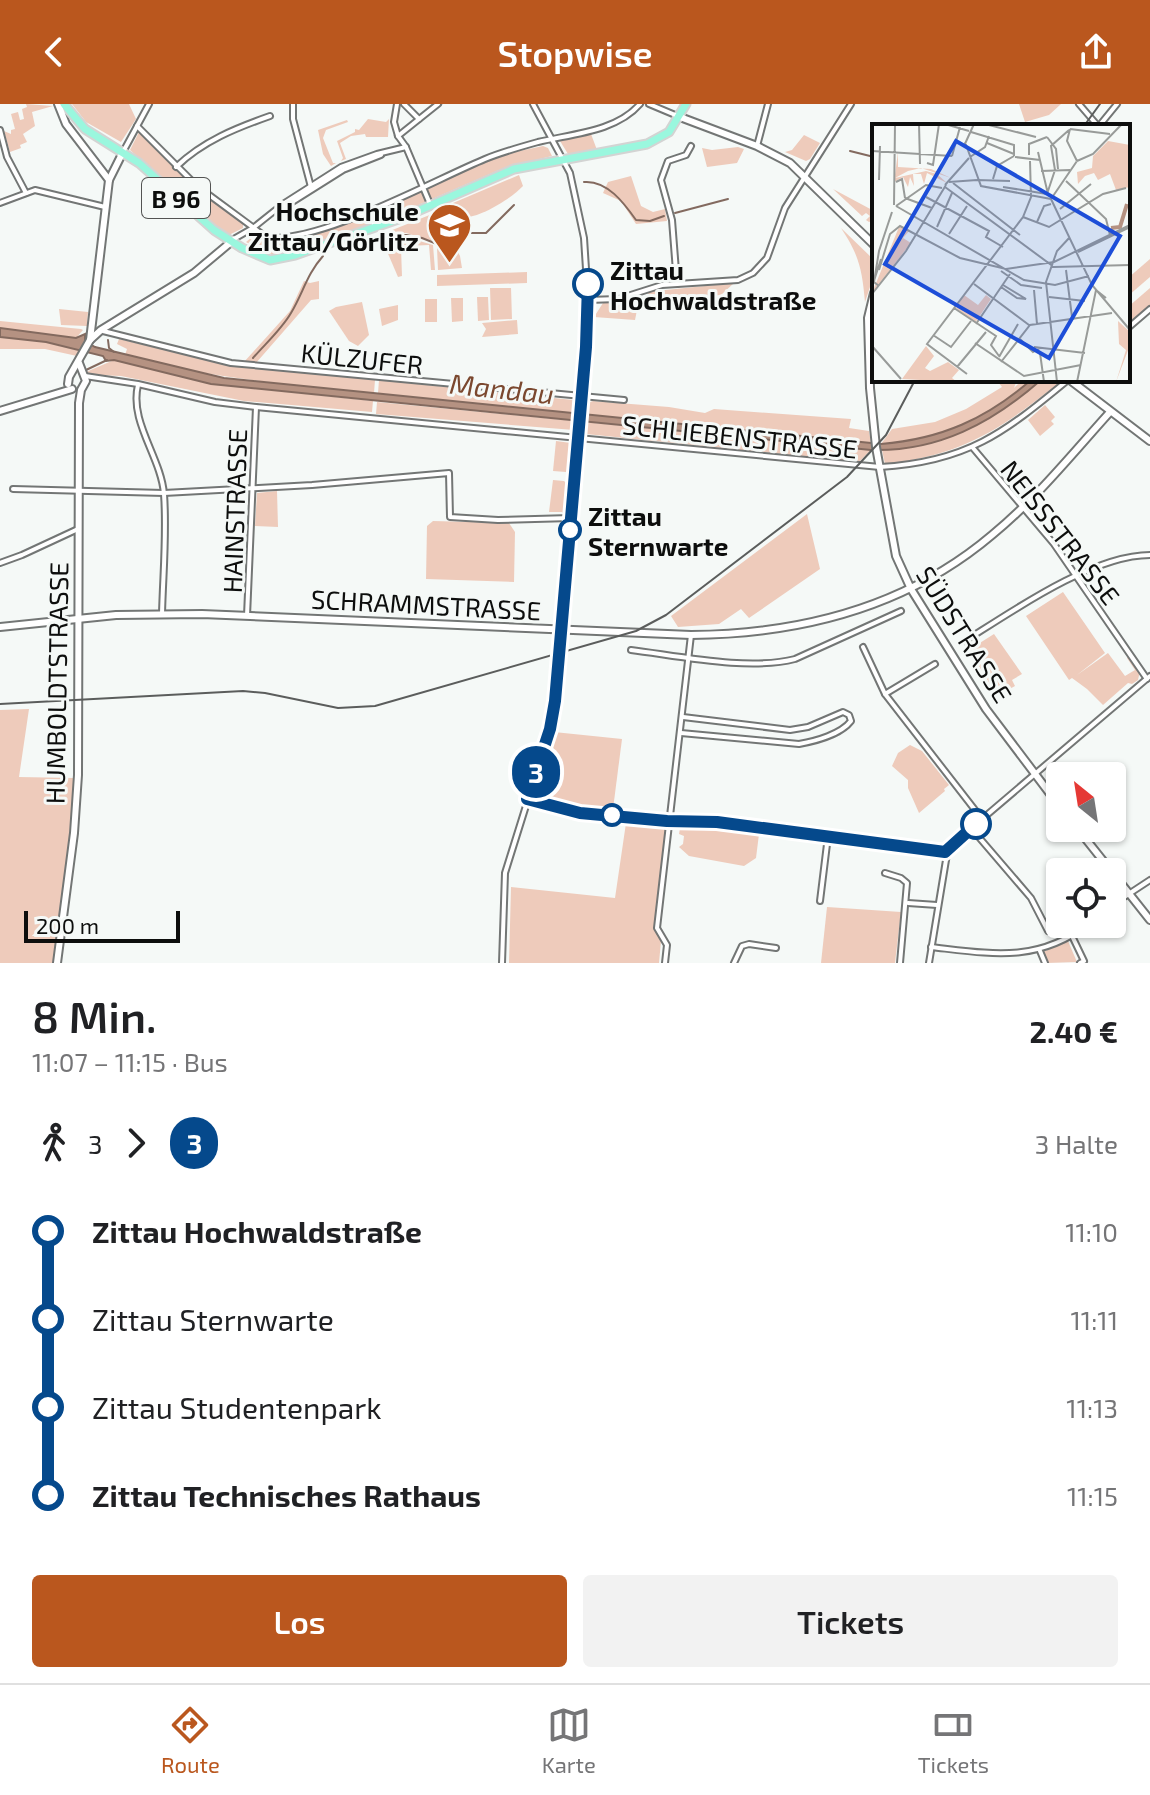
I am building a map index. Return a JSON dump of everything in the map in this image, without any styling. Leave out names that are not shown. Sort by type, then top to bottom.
[{"type":"main road","name":"B 96","points":[[61,104],[85,129],[139,163],[231,242],[263,258],[281,260],[375,228],[514,169],[647,144],[669,132],[686,104]]},
{"type":"main road","points":[[61,104],[70,130],[109,180]]},
{"type":"main road","points":[[680,117],[757,146],[790,163],[872,243]]},
{"type":"main road","points":[[0,411],[76,388],[73,374],[93,336],[109,180],[123,152]]},
{"type":"main road","points":[[93,336],[194,273],[231,242]]},
{"type":"main road","name":"SÜDSTRASSE","points":[[872,301],[868,318],[868,371],[874,431],[896,556],[911,589],[986,709],[1046,789]]},
{"type":"main road","name":"HUMBOLDTSTRASSE","points":[[57,963],[77,789],[79,403],[76,388],[83,375],[79,363]]},
{"type":"main road","points":[[73,374],[83,375]]},
{"type":"main road","points":[[1072,382],[1150,441]]},
{"type":"main road","name":"SCHRAMMSTRASSE","points":[[0,627],[162,614],[691,635],[737,635],[785,629],[839,616],[911,589],[972,551],[1024,506],[1110,412]]},
{"type":"main road","points":[[1088,842],[1101,858]]},
{"type":"main road","points":[[1126,890],[1150,920]]},
{"type":"street","points":[[123,152],[149,104]]},
{"type":"street","points":[[293,104],[293,119],[311,188]]},
{"type":"street","points":[[397,104],[394,122],[398,136],[406,147],[431,206]]},
{"type":"street","points":[[404,104],[419,119]]},
{"type":"street","points":[[393,150],[398,136],[438,104]]},
{"type":"street","points":[[502,963],[505,873],[552,720],[588,300],[584,238],[570,173],[533,104]]},
{"type":"street","points":[[137,126],[197,186],[252,229],[277,239],[311,232],[369,211],[485,159],[603,127],[640,104]]},
{"type":"street","points":[[649,104],[680,117]]},
{"type":"street","points":[[757,146],[768,104]]},
{"type":"street","points":[[588,300],[618,299],[655,287],[677,284],[738,280],[753,273],[767,258],[785,208],[851,104]]},
{"type":"street","points":[[1079,104],[1097,124]]},
{"type":"street","points":[[1101,124],[1117,104]]},
{"type":"street","points":[[176,167],[231,130],[270,116]]},
{"type":"street","points":[[0,130],[7,157],[26,193]]},
{"type":"street","points":[[677,284],[672,223],[662,175],[668,161],[686,155],[691,146]]},
{"type":"street","points":[[231,242],[343,170],[406,147]]},
{"type":"street","points":[[0,203],[35,190],[105,207]]},
{"type":"street","points":[[369,211],[375,228]]},
{"type":"street","points":[[1130,326],[1150,309]]},
{"type":"street","name":"KÜLZUFER","points":[[93,336],[231,363],[624,400]]},
{"type":"street","name":"SCHLIEBENSTRASSE","points":[[83,375],[256,407],[880,465],[930,461],[972,448],[1014,425],[1067,382]]},
{"type":"street","points":[[76,388],[100,379]]},
{"type":"street","points":[[138,384],[136,407],[164,493],[162,614]]},
{"type":"street","name":"HAINSTRASSE","points":[[247,616],[256,407]]},
{"type":"street","name":"NEISSSTRASSE","points":[[972,448],[1024,506],[1148,677]]},
{"type":"street","points":[[13,489],[164,493],[449,473],[450,517],[498,520],[571,518]]},
{"type":"street","points":[[0,563],[78,529]]},
{"type":"street","points":[[965,641],[1111,560],[1150,555]]},
{"type":"street","points":[[631,650],[778,663],[795,659],[901,611]]},
{"type":"street","points":[[665,963],[667,945],[657,928],[691,635]]},
{"type":"street","points":[[863,647],[885,694],[982,819]]},
{"type":"street","points":[[885,694],[935,664]]},
{"type":"street","points":[[929,963],[945,852],[1148,677]]},
{"type":"street","points":[[681,733],[799,744],[846,727],[851,721],[848,714],[843,712],[808,727],[790,730],[683,717]]},
{"type":"street","points":[[527,799],[580,813],[717,822],[945,852]]},
{"type":"street","points":[[971,828],[1031,898],[1054,945]]},
{"type":"street","points":[[820,901],[828,836]]},
{"type":"street","points":[[885,873],[907,883],[900,963]]},
{"type":"street","points":[[1128,893],[1150,880]]},
{"type":"street","points":[[907,903],[937,905]]},
{"type":"street","points":[[931,947],[1022,955],[1070,938]]},
{"type":"street","points":[[1072,938],[1083,962]]},
{"type":"street","points":[[734,963],[742,946],[749,944],[776,948]]},
{"type":"street","points":[[1040,951],[1045,963]]},
{"type":"shaded area","points":[[26,104],[53,106],[32,112],[35,126],[23,134],[27,142],[10,152],[4,131],[11,134],[11,130],[15,129],[11,114],[18,112],[20,120],[24,119],[22,109],[27,107]]},
{"type":"shaded area","points":[[72,104],[129,104],[136,119],[121,142],[86,122]]},
{"type":"shaded area","points":[[1019,104],[1061,104],[1049,115],[1025,122]]},
{"type":"shaded area","points":[[368,119],[386,122],[389,119],[388,137],[351,136],[340,143],[346,159],[341,161],[343,158],[337,141],[355,132],[355,129],[359,130]]},
{"type":"shaded area","points":[[347,120],[326,130],[323,138],[333,163],[336,163],[331,166],[323,154],[318,130]]},
{"type":"shaded area","points":[[140,130],[195,188],[243,224],[243,228],[227,236],[130,150]]},
{"type":"shaded area","points":[[591,134],[597,150],[568,154],[560,141]]},
{"type":"shaded area","points":[[804,135],[820,143],[806,161],[785,152],[792,150]]},
{"type":"shaded area","points":[[543,146],[552,156],[504,168],[377,223],[284,254],[266,254],[246,242],[257,233],[269,241],[317,232],[398,201],[501,155]]},
{"type":"shaded area","points":[[702,148],[744,149],[737,163],[707,167]]},
{"type":"shaded area","points":[[519,175],[523,186],[510,197],[482,213],[458,217],[453,203]]},
{"type":"shaded area","points":[[631,176],[641,206],[653,212],[665,209],[667,221],[636,224],[621,201],[603,193],[608,182]]},
{"type":"shaded area","points":[[833,189],[872,210],[872,221],[866,220],[870,216],[866,213],[862,216]]},
{"type":"shaded area","points":[[432,214],[433,241],[406,233],[383,236],[385,233]]},
{"type":"shaded area","points":[[841,228],[872,258],[872,281],[865,302],[863,280],[852,246]]},
{"type":"shaded area","points":[[406,237],[433,245],[435,270],[431,270],[429,245],[386,247],[384,240]]},
{"type":"shaded area","points":[[455,246],[462,268],[438,270],[437,248]]},
{"type":"shaded area","points":[[401,248],[402,276],[398,277],[386,249]]},
{"type":"shaded area","points":[[1150,259],[1150,277],[1130,294],[1130,276]]},
{"type":"shaded area","points":[[527,272],[527,283],[437,286],[437,275]]},
{"type":"shaded area","points":[[304,281],[319,281],[319,299],[311,300],[256,363],[244,362],[290,311]]},
{"type":"shaded area","points":[[734,283],[721,295],[656,300],[646,292]]},
{"type":"shaded area","points":[[490,288],[511,288],[512,319],[491,320]]},
{"type":"shaded area","points":[[1150,288],[1150,305],[1130,321],[1130,305]]},
{"type":"shaded area","points":[[639,295],[646,300],[646,305],[638,305],[635,320],[594,317],[603,303],[625,301]]},
{"type":"shaded area","points":[[477,297],[488,297],[489,320],[478,321]]},
{"type":"shaded area","points":[[451,298],[463,298],[463,321],[452,322]]},
{"type":"shaded area","points":[[425,299],[437,299],[437,322],[425,322]]},
{"type":"shaded area","points":[[362,302],[369,335],[358,346],[349,341],[329,311]]},
{"type":"shaded area","points":[[398,305],[398,320],[382,326],[379,309]]},
{"type":"shaded area","points":[[59,309],[88,312],[87,326],[61,325]]},
{"type":"shaded area","points":[[517,320],[518,334],[482,337],[486,329],[482,323]]},
{"type":"shaded area","points":[[0,321],[83,330],[76,338],[0,328]]},
{"type":"shaded area","points":[[0,328],[76,338],[85,334],[85,341],[95,347],[224,378],[881,444],[923,437],[962,425],[997,406],[1029,382],[1038,382],[1003,409],[963,432],[919,446],[871,450],[211,384],[114,360],[106,361],[103,356],[46,342],[0,337]]},
{"type":"shaded area","points":[[0,337],[46,342],[80,351],[77,356],[45,349],[0,349]]},
{"type":"shaded area","points":[[119,339],[230,365],[375,380],[374,393],[187,370],[125,355],[127,349],[117,344]]},
{"type":"shaded area","points":[[114,360],[211,384],[373,401],[372,412],[244,401],[86,372]]},
{"type":"shaded area","points":[[379,380],[573,400],[577,403],[576,414],[378,393]]},
{"type":"shaded area","points":[[998,382],[1016,382],[1014,388],[1020,382],[1029,382],[997,406],[962,425],[923,437],[881,444],[892,429],[935,422],[966,409],[1002,387]]},
{"type":"shaded area","points":[[1039,382],[1060,382],[980,437],[937,454],[885,464],[882,450],[947,436],[986,419]]},
{"type":"shaded area","points":[[593,401],[705,413],[714,409],[851,419],[849,428],[869,431],[871,443],[584,414],[587,403]]},
{"type":"shaded area","points":[[377,402],[575,421],[574,430],[376,414]]},
{"type":"shaded area","points":[[1045,405],[1055,417],[1051,421],[1054,424],[1040,436],[1028,420]]},
{"type":"shaded area","points":[[584,422],[871,450],[859,462],[586,434],[583,431]]},
{"type":"shaded area","points":[[556,441],[571,443],[566,472],[553,471]]},
{"type":"shaded area","points":[[553,480],[564,481],[568,485],[565,515],[549,512]]},
{"type":"shaded area","points":[[277,491],[278,527],[255,526],[257,493]]},
{"type":"shaded area","points":[[807,514],[820,569],[749,618],[741,609],[719,624],[678,627],[671,616]]},
{"type":"shaded area","points":[[433,521],[509,523],[515,532],[514,582],[426,579],[427,526]]},
{"type":"shaded area","points":[[1063,592],[1105,653],[1077,675],[1108,653],[1125,676],[1135,670],[1127,658],[1129,656],[1140,671],[1138,680],[1128,683],[1103,705],[1087,689],[1072,678],[1069,680],[1026,616]]},
{"type":"shaded area","points":[[994,634],[1022,674],[1012,680],[1015,686],[997,696],[967,646],[972,643],[975,646]]},
{"type":"shaded area","points":[[29,709],[19,777],[74,778],[69,868],[54,963],[0,963],[0,710]]},
{"type":"shaded area","points":[[554,732],[622,739],[613,809],[563,803],[536,795],[535,789]]},
{"type":"shaded area","points":[[910,745],[922,751],[949,785],[919,813],[908,788],[908,780],[892,766],[898,753]]},
{"type":"shaded area","points":[[626,823],[667,828],[655,925],[661,941],[659,963],[509,963],[511,887],[615,898]]},
{"type":"shaded area","points":[[680,828],[759,834],[756,858],[744,866],[689,856],[679,847],[683,844],[684,836],[679,834]]},
{"type":"shaded area","points":[[827,907],[901,912],[895,963],[821,963]]},
{"type":"shaded area","points":[[1068,941],[1077,962],[1047,963],[1043,952]]},
{"type":"waterway","points":[[850,151],[872,156]]},
{"type":"waterway","points":[[584,182],[607,189],[636,220],[650,221],[664,216]]},
{"type":"waterway","points":[[675,213],[728,199]]},
{"type":"waterway","points":[[383,238],[406,235],[447,248],[463,233],[486,233],[514,205]]},
{"type":"waterway","points":[[253,358],[287,319],[323,256]]},
{"type":"waterway","points":[[108,340],[109,348],[114,352]]},
{"type":"waterway","points":[[86,370],[107,360]]},
{"type":"railway","points":[[1085,124],[1100,104]]},
{"type":"railway","points":[[0,704],[243,691],[338,708],[375,706],[636,631],[666,615],[847,477],[886,435],[914,382]]},
{"type":"bus line","name":"3","points":[[588,284],[586,347],[555,701],[550,729],[527,799],[580,813],[717,822],[945,852],[976,824]]},
{"type":"place","name":"Hochschule Zittau/Görlitz","points":[[450,264]]},
{"type":"place","name":"Zittau Hochwaldstraße","points":[[588,284]]},
{"type":"place","name":"Zittau Sternwarte","points":[[570,530]]},
{"type":"water label","name":"Mandau","points":[[502,388]]}]
